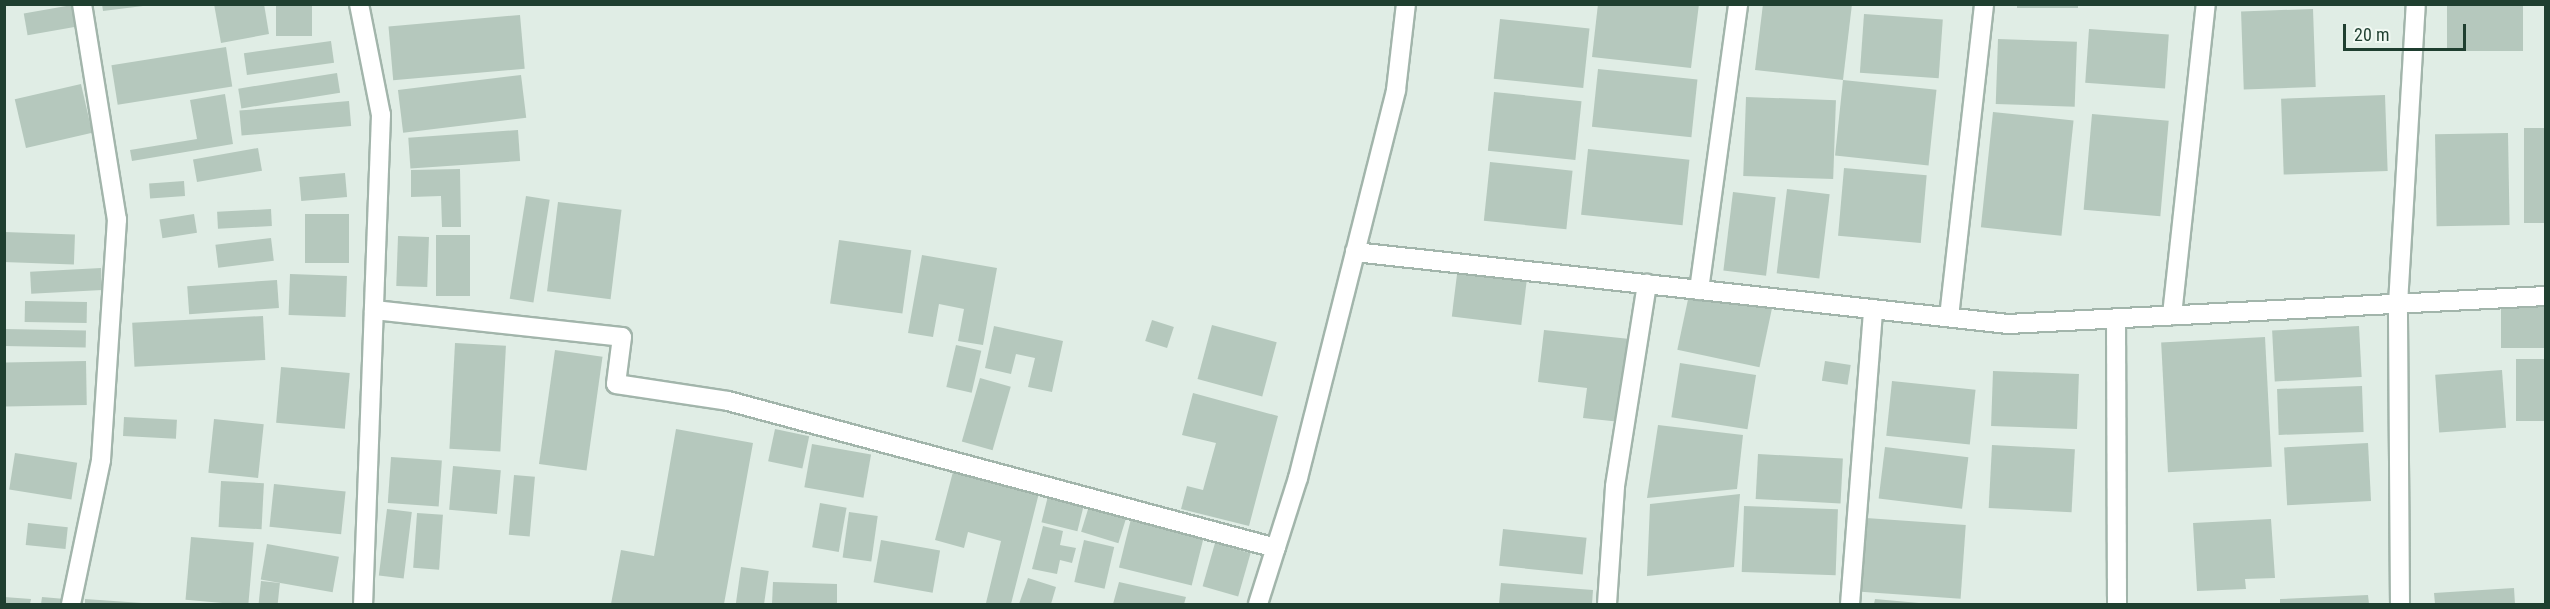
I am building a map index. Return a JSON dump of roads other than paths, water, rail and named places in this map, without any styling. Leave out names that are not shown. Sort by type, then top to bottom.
[{"type":"street","points":[[71,604],[102,460],[117,220],[82,4]]},
{"type":"street","points":[[359,4],[381,115],[363,604]]},
{"type":"street","points":[[1258,604],[1298,478],[1396,90],[1406,4]]},
{"type":"street","points":[[1699,290],[1738,4]]},
{"type":"street","points":[[1949,317],[1984,4]]},
{"type":"street","points":[[2172,315],[2206,4]]},
{"type":"street","points":[[2400,604],[2398,304],[2416,4]]},
{"type":"street","points":[[1355,252],[2008,324],[2546,296]]},
{"type":"street","points":[[1607,604],[1615,486],[1647,284]]},
{"type":"street","points":[[1850,604],[1873,309]]},
{"type":"street","points":[[374,310],[622,337],[616,384],[728,401],[1276,548]]},
{"type":"street","points":[[2116,318],[2117,604]]}]
